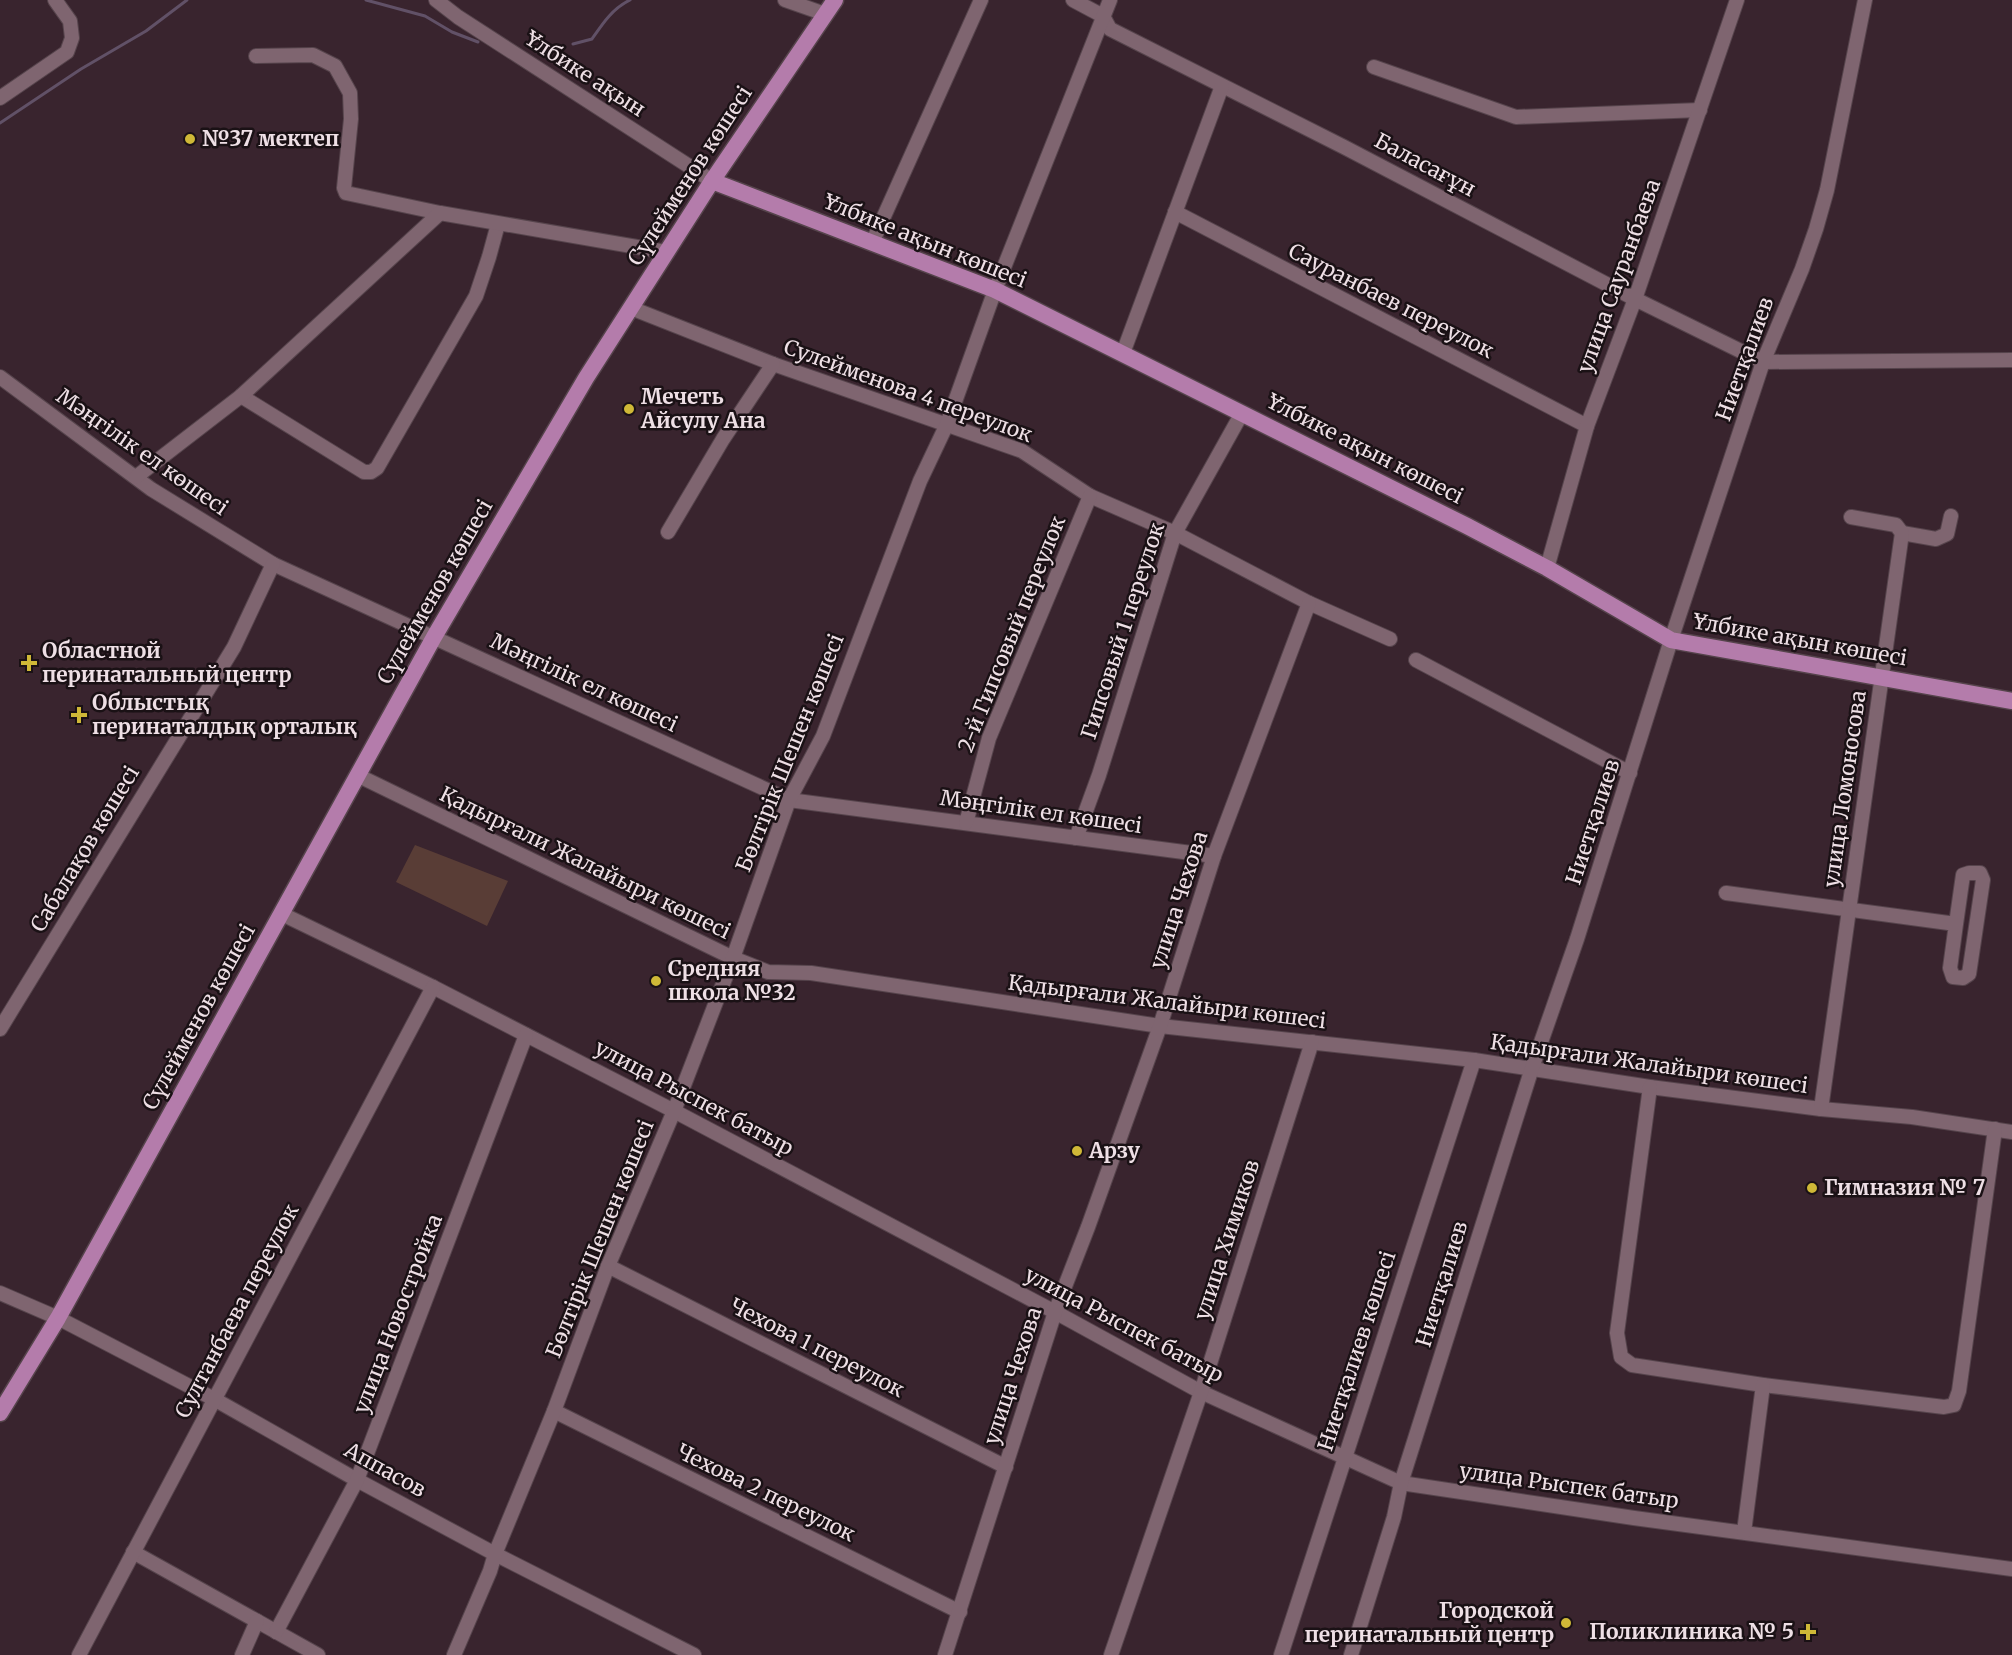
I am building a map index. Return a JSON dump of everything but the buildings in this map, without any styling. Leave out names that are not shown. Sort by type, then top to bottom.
[{"type":"main road","name":"Сүлейменов көшесі","points":[[0,1413],[58,1318],[434,637],[586,378],[712,181],[830,7]]},
{"type":"main road","name":"Ұлбике ақын көшесі","points":[[712,181],[995,290],[1242,412],[1547,568],[1671,640],[2012,701]]},
{"type":"street","points":[[0,98],[67,52],[72,38],[70,21],[54,0]]},
{"type":"street","name":"Ұлбике ақын","points":[[436,0],[458,17],[712,181]]},
{"type":"street","points":[[785,0],[830,7]]},
{"type":"street","points":[[872,243],[981,0]]},
{"type":"street","name":"Баласағұн","points":[[1073,0],[1102,16],[1110,29],[1763,363]]},
{"type":"street","name":"Бөлтірік Шешен көшесі","points":[[454,1655],[554,1411],[608,1266],[674,1111],[733,958],[789,800],[823,736],[920,481],[947,424],[995,290],[1110,0]]},
{"type":"street","name":"улица Сауранбаева","points":[[1547,568],[1587,426],[1635,299],[1737,0]]},
{"type":"street","name":"Ниетқалиев","points":[[1350,1655],[1394,1517],[1401,1483],[1532,1068],[1577,939],[1671,640],[1763,363],[1802,269],[1827,190],[1865,0]]},
{"type":"street","points":[[256,56],[313,55],[335,66],[350,93],[351,119],[345,179],[346,193],[498,224],[666,252]]},
{"type":"street","points":[[1374,67],[1516,117],[1700,110]]},
{"type":"street","points":[[1123,353],[1222,86]]},
{"type":"street","name":"Сауранбаев переулок","points":[[1175,212],[1587,426]]},
{"type":"street","points":[[136,477],[241,396],[440,213]]},
{"type":"street","points":[[241,396],[364,472],[371,472],[377,468],[476,296],[498,224]]},
{"type":"street","name":"Сулейменова 4 переулок","points":[[631,308],[773,364],[1022,451],[1090,496],[1175,533],[1309,603],[1390,639]]},
{"type":"street","points":[[1763,363],[2012,360]]},
{"type":"street","points":[[668,532],[723,439],[773,364]]},
{"type":"street","name":"Мәңгілік ел көшесі","points":[[0,377],[152,489],[273,564],[789,800],[1214,856]]},
{"type":"street","name":"Гипсовый 1 переулок","points":[[1076,838],[1099,775],[1175,533],[1242,412]]},
{"type":"street","name":"2-й Гипсовый переулок","points":[[966,823],[988,738],[1090,496]]},
{"type":"street","points":[[1851,518],[1896,525],[1902,532],[1936,539],[1947,534],[1951,516]]},
{"type":"street","name":"улица Ломоносова","points":[[1821,1110],[1902,532]]},
{"type":"street","name":"Сабалақов көшесі","points":[[0,1029],[234,647],[273,564]]},
{"type":"street","name":"улица Чехова","points":[[945,1655],[1055,1312],[1160,1026],[1214,856],[1309,603]]},
{"type":"street","points":[[1416,660],[1630,772]]},
{"type":"street","name":"Қадырғали Жалайыри көшесі","points":[[357,775],[733,958],[768,972],[811,973],[1160,1026],[1474,1060],[1821,1110],[1912,1117],[2012,1132]]},
{"type":"street","points":[[1980,873],[1983,880],[1969,974],[1963,978],[1953,977],[1950,968],[1956,924],[1963,875],[1980,873]]},
{"type":"street","name":"улица Ломоносова","points":[[1726,893],[1956,924]]},
{"type":"street","name":"улица Рыспек батыр","points":[[282,914],[433,987],[674,1111],[1055,1312],[1201,1392],[1401,1483],[2012,1569]]},
{"type":"street","name":"Султанбаева переулок","points":[[79,1655],[433,987]]},
{"type":"street","name":"улица Новостройка","points":[[276,1632],[357,1480],[526,1035]]},
{"type":"street","name":"улица Химиков","points":[[1111,1655],[1201,1392],[1312,1042]]},
{"type":"street","name":"Ниетқалиев көшесі","points":[[1281,1655],[1474,1060]]},
{"type":"street","points":[[1650,1087],[1617,1333],[1621,1357],[1632,1365],[1944,1407],[1954,1405],[1959,1391],[1995,1129]]},
{"type":"street","name":"Чехова 1 переулок","points":[[608,1266],[1006,1467]]},
{"type":"street","name":"Аппасов","points":[[0,1293],[58,1318],[214,1399],[357,1480],[495,1554],[694,1655]]},
{"type":"street","points":[[1744,1532],[1763,1384]]},
{"type":"street","name":"Чехова 2 переулок","points":[[554,1411],[960,1612]]},
{"type":"street","points":[[133,1552],[318,1655]]},
{"type":"street","points":[[242,1655],[258,1621]]},
{"type":"shaded area","points":[[415,845],[508,881],[487,926],[396,882]]},
{"type":"waterway","points":[[0,123],[81,69],[146,31],[187,0]]},
{"type":"waterway","points":[[366,0],[425,16],[452,32],[478,42]]},
{"type":"waterway","points":[[573,44],[592,39],[613,12],[630,0]]},
{"type":"place","name":"№37 мектеп","points":[[190,139]]},
{"type":"place","name":"Мечеть Айсулу Ана","points":[[629,409]]},
{"type":"place","name":"Областной перинатальный центр","points":[[29,663]]},
{"type":"place","name":"Облыстық перинаталдық орталық","points":[[79,715]]},
{"type":"place","name":"Средняя школа №32","points":[[656,981]]},
{"type":"place","name":"Арзу","points":[[1077,1151]]},
{"type":"place","name":"Гимназия № 7","points":[[1812,1188]]},
{"type":"place","name":"Городской перинатальный центр","points":[[1566,1623]]},
{"type":"place","name":"Поликлиника № 5","points":[[1808,1632]]}]
